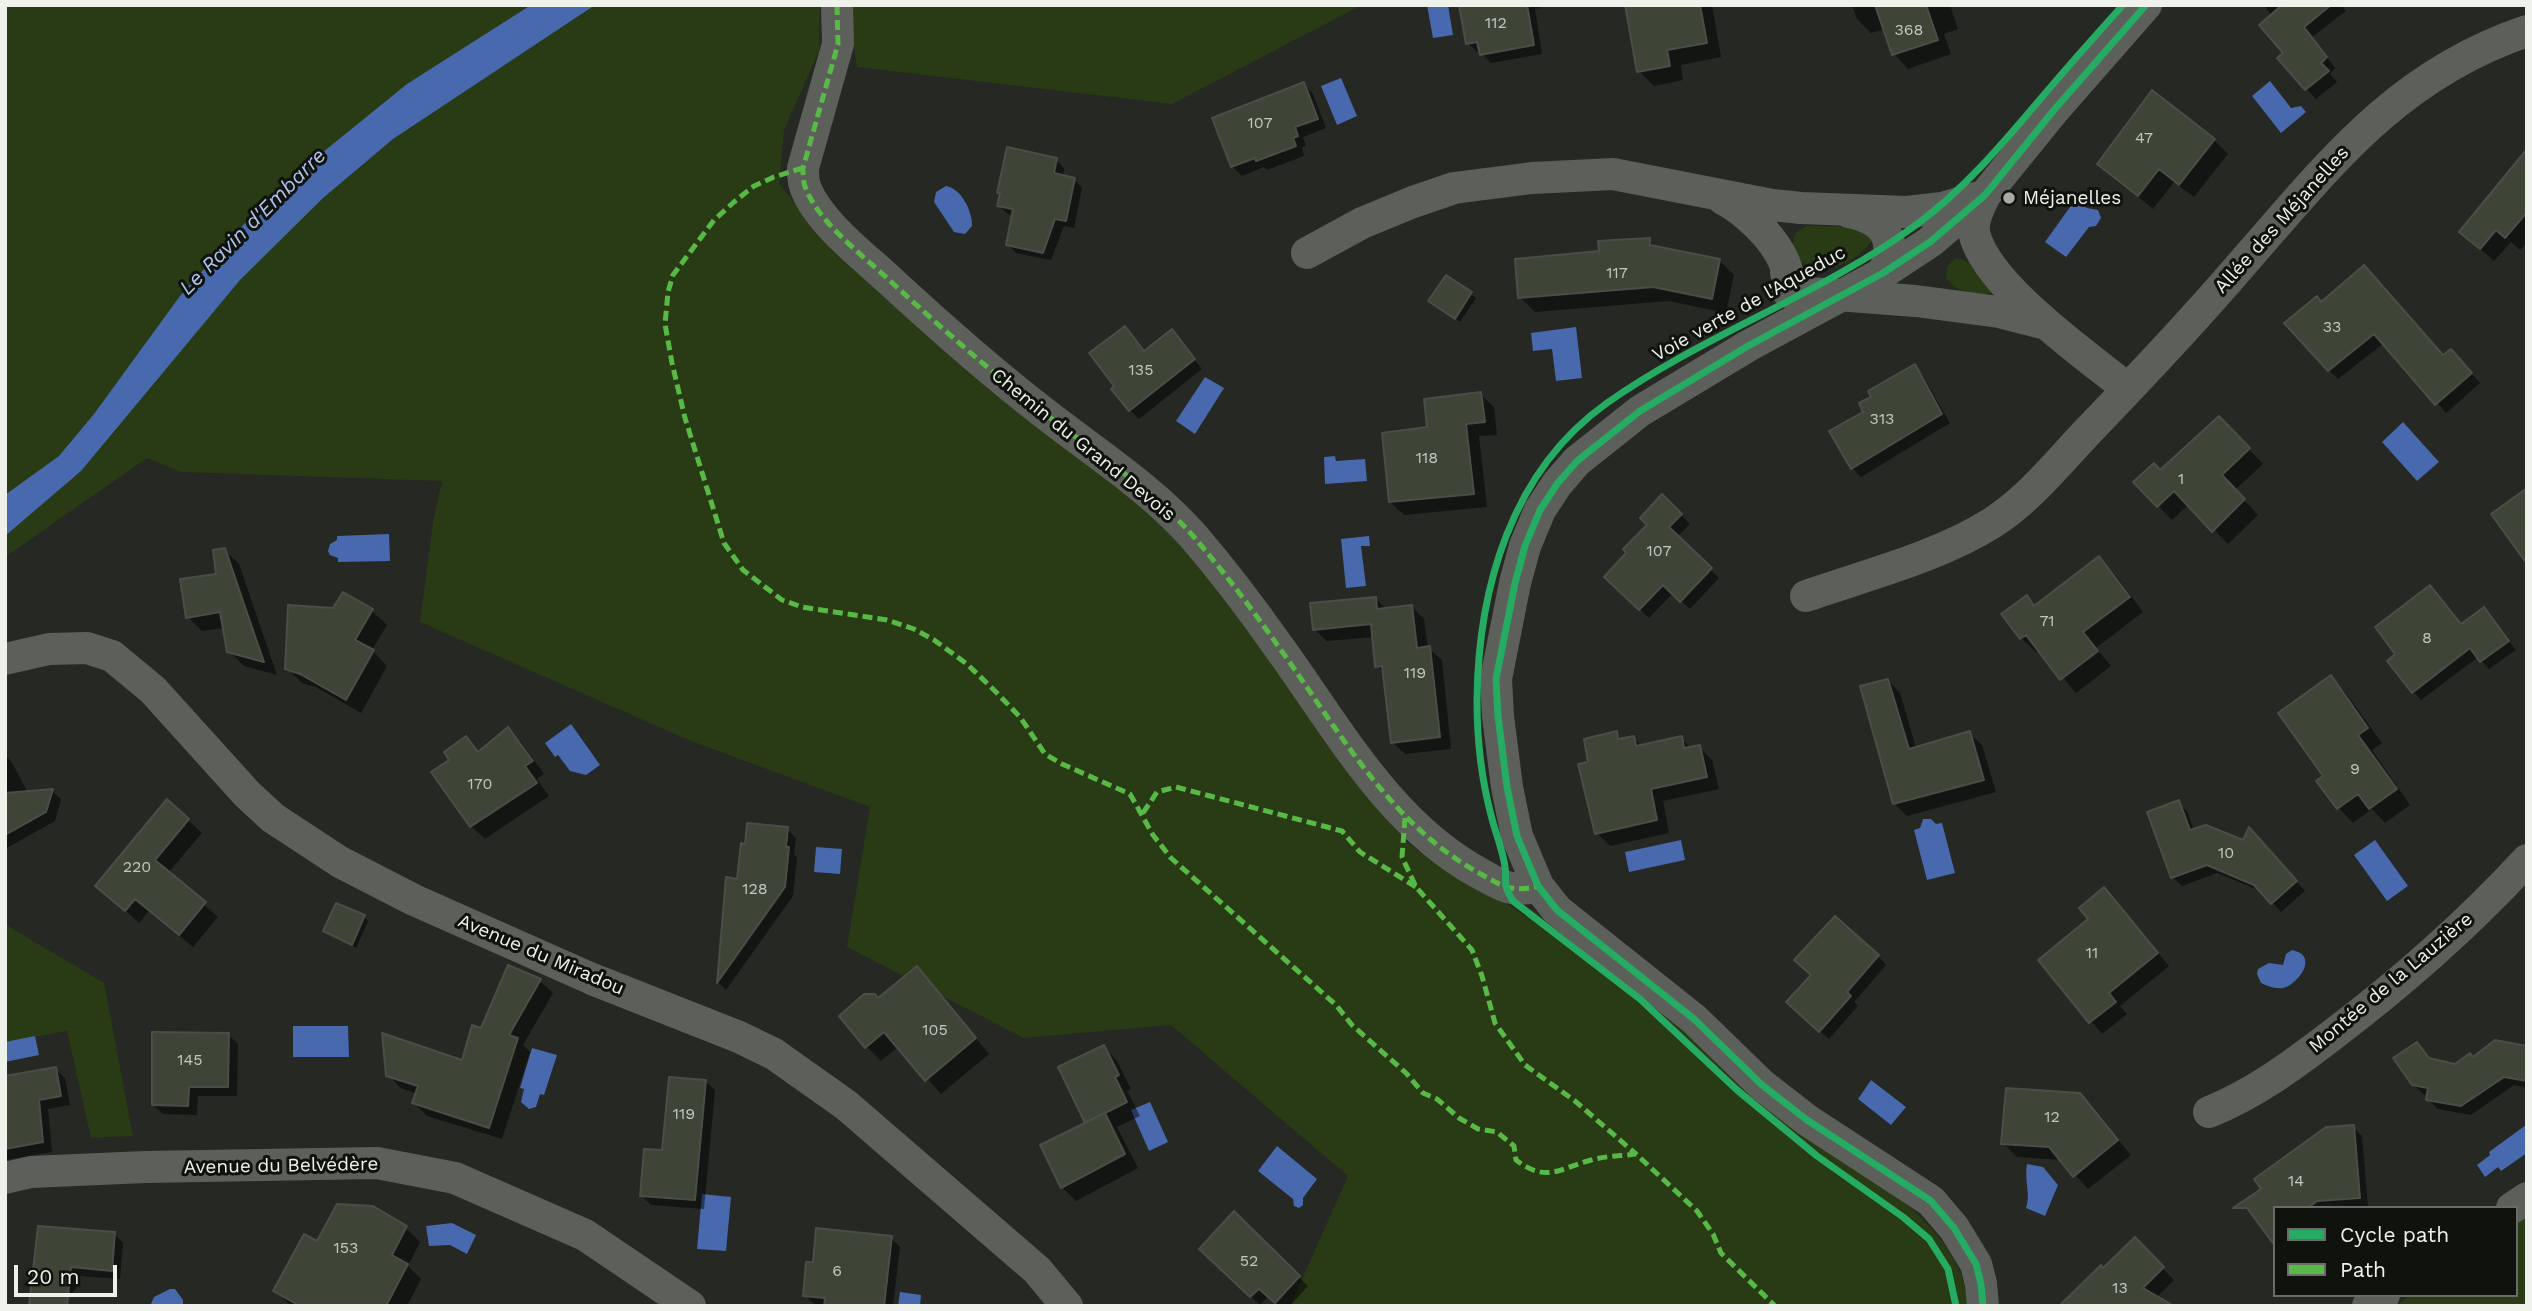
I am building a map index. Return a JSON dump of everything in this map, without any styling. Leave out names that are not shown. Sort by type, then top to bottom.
[{"type":"street","name":"Chemin du Grand Devois","points":[[837,5],[838,44],[803,168],[806,189],[817,208],[856,250],[989,371],[1175,517],[1194,537],[1279,646],[1317,703],[1389,798],[1415,827],[1465,866],[1504,887],[1522,890],[1538,886]]},
{"type":"street","points":[[1983,1306],[1976,1264],[1954,1228],[1931,1201],[1807,1120],[1762,1085],[1694,1019],[1557,910],[1538,886],[1517,836],[1507,787],[1496,678],[1525,546],[1540,510],[1557,484],[1587,452],[1640,411],[1753,344],[1883,273],[1930,242],[1985,195],[2146,5]]},
{"type":"street","name":"Allée des Méjanelles","points":[[1806,596],[1919,557],[1992,523],[2017,505],[2223,286],[2321,172],[2389,107],[2439,71],[2501,40],[2527,31]]},
{"type":"street","points":[[1307,253],[1362,223],[1413,202],[1454,188],[1491,182],[1613,174],[1772,205],[1907,212],[1942,208],[1985,195]]},
{"type":"street","points":[[1713,193],[1765,230],[1786,273],[1789,285],[1787,297],[1777,315],[1753,344]]},
{"type":"street","points":[[1985,195],[1975,218],[1974,233],[1987,260],[2014,294],[2046,324],[2128,389]]},
{"type":"street","points":[[1832,208],[1860,214],[1881,226],[1891,248],[1883,273]]},
{"type":"street","points":[[1930,242],[1914,267],[1916,285],[1942,301],[1963,309]]},
{"type":"street","points":[[1786,273],[1810,293],[1916,301],[1999,312],[2046,324]]},
{"type":"street","name":"Avenue du Miradou","points":[[5,659],[48,649],[87,648],[112,656],[153,690],[247,794],[273,818],[340,862],[414,900],[592,979],[739,1037],[774,1054],[846,1105],[1037,1270],[1067,1306]]},
{"type":"street","name":"Montée de la Lauzière","points":[[2209,1112],[2259,1087],[2363,1012],[2466,922],[2527,860]]},
{"type":"street","name":"Avenue du Belvédère","points":[[5,1178],[31,1172],[377,1163],[455,1178],[584,1235],[690,1306]]},
{"type":"green space","points":[[5,5],[820,5],[819,51],[784,130],[779,183],[825,241],[990,390],[1062,443],[1185,541],[1407,842],[1526,917],[1531,909],[1548,920],[1915,1211],[1934,1232],[1957,1265],[1970,1306],[1290,1306],[1348,1176],[1171,1025],[1024,1038],[847,947],[870,807],[691,741],[420,622],[433,522],[442,481],[181,472],[147,458],[5,557]]},
{"type":"green space","points":[[848,5],[1362,5],[1172,104],[857,67]]},
{"type":"green space","points":[[1807,226],[1861,227],[1872,238],[1865,248],[1843,264],[1827,269],[1810,269],[1794,249],[1795,233]]},
{"type":"green space","points":[[1955,258],[1973,266],[1993,293],[1967,292],[1950,283],[1946,278],[1947,267]]},
{"type":"green space","points":[[5,922],[104,983],[133,1136],[91,1138],[67,1031],[5,1042]]},
{"type":"green space","points":[[2527,1217],[2527,1306],[2396,1306],[2408,1297],[2518,1297],[2518,1223]]},
{"type":"water","name":"Le Ravin d'Embarre","points":[[531,5],[595,5],[393,139],[323,198],[240,280],[81,471],[5,536],[5,495],[59,456],[94,414],[180,296],[270,195],[407,84]]},
{"type":"water","points":[[1427,5],[1448,5],[1453,35],[1433,38]]},
{"type":"water","points":[[1341,78],[1357,116],[1337,125],[1321,86]]},
{"type":"water","points":[[2270,81],[2291,108],[2301,106],[2306,112],[2281,133],[2252,96]]},
{"type":"water","points":[[946,186],[957,191],[968,208],[972,226],[965,234],[954,232],[934,202],[936,192]]},
{"type":"water","points":[[2075,200],[2087,208],[2098,210],[2101,218],[2096,226],[2089,227],[2066,257],[2045,242]]},
{"type":"water","points":[[1576,327],[1582,378],[1556,381],[1552,349],[1533,351],[1531,333]]},
{"type":"water","points":[[1205,377],[1224,388],[1195,434],[1176,421]]},
{"type":"water","points":[[2403,422],[2439,462],[2417,481],[2382,442]]},
{"type":"water","points":[[1335,456],[1336,461],[1365,459],[1367,481],[1325,484],[1324,457]]},
{"type":"water","points":[[389,534],[390,561],[338,562],[338,558],[330,555],[328,551],[337,536]]},
{"type":"water","points":[[1369,536],[1370,546],[1361,546],[1366,586],[1346,588],[1341,539]]},
{"type":"water","points":[[571,724],[600,765],[586,775],[570,771],[545,743]]},
{"type":"water","points":[[1923,819],[1931,819],[1936,824],[1942,823],[1955,873],[1927,880],[1914,830],[1920,828]]},
{"type":"water","points":[[1681,840],[1685,860],[1629,872],[1625,852]]},
{"type":"water","points":[[2375,840],[2408,886],[2387,901],[2354,855]]},
{"type":"water","points":[[816,847],[842,849],[840,874],[814,872]]},
{"type":"water","points":[[2292,950],[2305,958],[2299,977],[2283,988],[2261,983],[2258,969],[2269,963],[2283,965],[2286,954]]},
{"type":"water","points":[[293,1026],[348,1026],[349,1057],[293,1057]]},
{"type":"water","points":[[35,1036],[39,1055],[5,1062],[5,1042]]},
{"type":"water","points":[[532,1048],[557,1055],[544,1095],[540,1094],[536,1107],[529,1109],[521,1102],[524,1089],[520,1088]]},
{"type":"water","points":[[1871,1080],[1906,1107],[1891,1125],[1858,1099]]},
{"type":"water","points":[[1150,1102],[1168,1142],[1149,1151],[1131,1110]]},
{"type":"water","points":[[2526,1125],[2527,1153],[2501,1171],[2498,1167],[2485,1177],[2477,1165],[2490,1155],[2489,1152]]},
{"type":"water","points":[[1277,1146],[1317,1179],[1299,1208],[1294,1206],[1293,1199],[1258,1171]]},
{"type":"water","points":[[2027,1164],[2043,1167],[2058,1185],[2045,1216],[2026,1208]]},
{"type":"water","points":[[702,1194],[731,1197],[726,1251],[697,1249]]},
{"type":"water","points":[[452,1223],[476,1235],[467,1254],[450,1245],[429,1246],[426,1226]]},
{"type":"water","points":[[175,1289],[183,1300],[183,1306],[150,1306],[154,1297]]},
{"type":"water","points":[[900,1292],[921,1295],[920,1306],[898,1306]]},
{"type":"building","points":[[1459,5],[1527,5],[1534,45],[1480,55],[1477,42],[1466,44]]},
{"type":"building","points":[[1625,5],[1700,5],[1707,43],[1667,50],[1670,66],[1637,72]]},
{"type":"building","points":[[1875,5],[1926,5],[1938,40],[1892,55]]},
{"type":"building","points":[[2282,5],[2331,5],[2304,27],[2327,57],[2321,63],[2329,71],[2305,90],[2277,58],[2283,53],[2259,25]]},
{"type":"building","points":[[1304,82],[1318,119],[1295,127],[1298,136],[1293,138],[1296,146],[1231,167],[1212,118]]},
{"type":"building","points":[[2152,90],[2215,139],[2179,185],[2159,169],[2138,196],[2097,164]]},
{"type":"building","points":[[1007,147],[1057,158],[1054,173],[1075,178],[1066,221],[1055,219],[1043,253],[1006,245],[1013,209],[997,206],[1000,193],[997,193]]},
{"type":"building","points":[[2527,149],[2527,212],[2505,238],[2496,230],[2480,249],[2459,232]]},
{"type":"building","points":[[1650,238],[1650,245],[1720,259],[1712,299],[1653,287],[1518,298],[1515,259],[1599,251],[1598,241]]},
{"type":"building","points":[[2364,265],[2443,355],[2451,349],[2472,373],[2435,405],[2374,334],[2328,371],[2284,323],[2317,296],[2321,302]]},
{"type":"building","points":[[1446,275],[1472,292],[1455,319],[1428,301]]},
{"type":"building","points":[[1125,326],[1144,351],[1172,329],[1195,359],[1129,411],[1111,389],[1114,386],[1089,353]]},
{"type":"building","points":[[1915,364],[1942,414],[1851,469],[1829,431],[1863,412],[1859,403],[1871,397],[1868,391]]},
{"type":"building","points":[[1481,392],[1485,422],[1466,424],[1474,494],[1389,502],[1382,433],[1427,427],[1424,399]]},
{"type":"building","points":[[2219,416],[2250,448],[2222,475],[2245,499],[2212,532],[2174,491],[2157,507],[2133,482],[2154,463],[2160,470]]},
{"type":"building","points":[[2527,488],[2527,564],[2491,514]]},
{"type":"building","points":[[1662,494],[1682,514],[1669,527],[1712,568],[1680,602],[1663,585],[1639,610],[1604,577],[1626,553],[1623,549],[1647,525],[1640,518]]},
{"type":"building","points":[[225,548],[264,662],[227,652],[220,612],[186,618],[180,579],[216,574],[213,550]]},
{"type":"building","points":[[2099,556],[2130,597],[2083,632],[2098,651],[2060,680],[2026,635],[2020,639],[2001,614],[2027,595],[2034,606]]},
{"type":"building","points":[[2430,585],[2461,624],[2484,607],[2509,641],[2480,662],[2470,648],[2412,693],[2387,661],[2395,654],[2375,627]]},
{"type":"building","points":[[343,592],[373,609],[355,640],[374,650],[346,700],[300,674],[285,669],[288,605],[333,608]]},
{"type":"building","points":[[1376,597],[1377,609],[1412,605],[1417,648],[1430,646],[1440,737],[1391,743],[1382,666],[1375,667],[1371,624],[1313,630],[1310,603]]},
{"type":"building","points":[[2331,675],[2368,728],[2358,735],[2397,789],[2369,809],[2358,794],[2337,809],[2316,781],[2323,776],[2278,713]]},
{"type":"building","points":[[1888,679],[1909,749],[1970,731],[1984,780],[1893,804],[1860,686]]},
{"type":"building","points":[[508,727],[533,761],[525,766],[537,783],[470,827],[431,772],[449,760],[444,752],[466,736],[478,752]]},
{"type":"building","points":[[1617,731],[1618,739],[1634,736],[1636,746],[1682,736],[1684,748],[1700,745],[1707,777],[1651,789],[1657,820],[1595,834],[1578,764],[1588,762],[1584,739]]},
{"type":"building","points":[[53,789],[46,812],[5,835],[5,793]]},
{"type":"building","points":[[167,799],[189,819],[155,860],[206,902],[179,935],[135,899],[125,911],[95,886]]},
{"type":"building","points":[[2179,800],[2190,830],[2206,825],[2243,840],[2249,827],[2297,881],[2271,904],[2254,885],[2207,865],[2171,878],[2147,812]]},
{"type":"building","points":[[747,823],[788,827],[785,887],[717,983],[726,877],[737,879],[741,843],[745,844]]},
{"type":"building","points":[[2104,887],[2158,953],[2109,993],[2116,1002],[2089,1023],[2038,960],[2088,919],[2079,908]]},
{"type":"building","points":[[336,903],[365,915],[352,945],[323,931]]},
{"type":"building","points":[[1835,916],[1879,955],[1847,992],[1851,996],[1819,1032],[1786,1002],[1811,975],[1794,960]]},
{"type":"building","points":[[508,965],[541,979],[509,1035],[518,1038],[489,1128],[412,1103],[418,1086],[386,1076],[382,1033],[462,1060],[472,1025],[481,1028]]},
{"type":"building","points":[[917,966],[976,1038],[925,1081],[884,1032],[865,1048],[839,1016],[864,994],[875,994],[878,998]]},
{"type":"building","points":[[152,1032],[229,1033],[228,1087],[189,1087],[188,1106],[152,1105]]},
{"type":"building","points":[[2495,1040],[2527,1046],[2527,1081],[2504,1077],[2461,1106],[2426,1100],[2428,1088],[2412,1085],[2393,1058],[2417,1042],[2429,1058],[2455,1064],[2470,1053],[2473,1057]]},
{"type":"building","points":[[1104,1045],[1119,1075],[1115,1077],[1127,1102],[1085,1123],[1058,1067]]},
{"type":"building","points":[[56,1067],[61,1096],[39,1100],[43,1142],[5,1149],[5,1076]]},
{"type":"building","points":[[669,1077],[706,1080],[695,1200],[640,1196],[644,1149],[662,1150]]},
{"type":"building","points":[[2006,1088],[2080,1093],[2118,1140],[2073,1177],[2049,1147],[2001,1144]]},
{"type":"building","points":[[1105,1113],[1125,1154],[1061,1188],[1040,1145]]},
{"type":"building","points":[[2354,1125],[2360,1198],[2317,1201],[2311,1206],[2273,1206],[2273,1243],[2247,1208],[2233,1208],[2261,1189],[2254,1179],[2326,1127]]},
{"type":"building","points":[[337,1204],[373,1206],[407,1226],[392,1255],[408,1264],[386,1306],[300,1306],[273,1291],[304,1234],[317,1241]]},
{"type":"building","points":[[1234,1211],[1300,1276],[1275,1303],[1259,1289],[1250,1297],[1199,1249]]},
{"type":"building","points":[[38,1226],[115,1232],[112,1271],[71,1267],[67,1306],[29,1306]]},
{"type":"building","points":[[816,1228],[892,1236],[884,1306],[824,1306],[825,1298],[803,1296],[806,1262],[813,1262]]},
{"type":"building","points":[[2135,1237],[2164,1267],[2143,1288],[2174,1306],[2059,1306],[2101,1265],[2103,1268]]},
{"type":"marked path","points":[[837,5],[838,44],[803,168],[805,187],[821,214],[854,248],[966,349],[1027,400],[1143,488],[1178,520],[1248,604],[1366,771],[1418,828],[1447,852],[1494,882],[1521,889],[1538,886]]},
{"type":"marked path","points":[[803,168],[754,186],[714,220],[673,275],[668,292],[665,324],[685,418],[724,543],[743,570],[782,600],[802,607],[887,620],[914,629],[934,640],[967,664],[996,692],[1020,717],[1045,754],[1130,794],[1153,835],[1171,858],[1336,1005],[1352,1025],[1406,1073],[1423,1093],[1437,1099],[1459,1118],[1478,1129],[1497,1132],[1514,1146],[1516,1160],[1536,1171],[1553,1172],[1596,1159],[1636,1154],[1697,1211],[1713,1234],[1721,1253],[1775,1306]]},
{"type":"marked path","points":[[1143,813],[1157,792],[1176,787],[1342,831],[1360,852],[1416,887]]},
{"type":"marked path","points":[[1405,818],[1402,857],[1416,887],[1472,950],[1495,1023],[1525,1065],[1575,1101],[1636,1154]]},
{"type":"cycle path","name":"Voie verte de l'Aqueduc","points":[[1956,1306],[1948,1269],[1929,1239],[1903,1217],[1817,1156],[1737,1090],[1640,999],[1513,901],[1506,887],[1504,861],[1482,773],[1479,744],[1477,701],[1484,617],[1493,575],[1506,536],[1524,498],[1546,462],[1574,431],[1607,403],[1644,378],[1841,273],[1916,225],[1951,196],[1983,164],[2123,5]]},
{"type":"cycle path","points":[[1983,1306],[1976,1264],[1954,1228],[1931,1201],[1807,1120],[1762,1085],[1694,1019],[1557,910],[1538,886],[1517,836],[1507,787],[1496,679],[1525,546],[1540,510],[1557,484],[1577,461],[1640,411],[1748,346],[1883,273],[1930,242],[1985,195],[2054,110],[2146,5]]},
{"type":"place","name":"Méjanelles","points":[[2009,198]]}]
